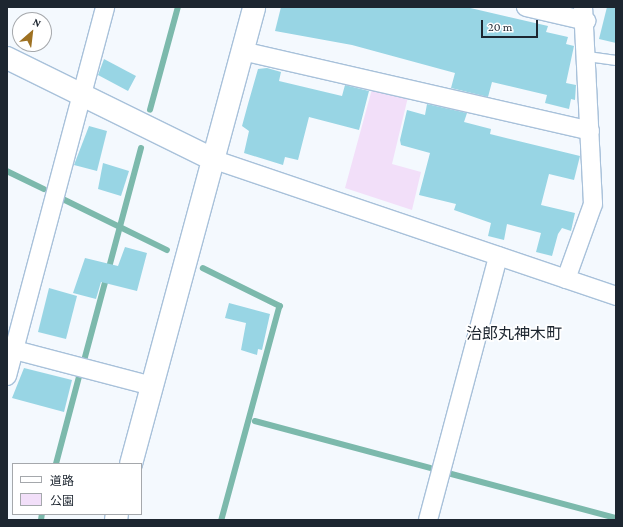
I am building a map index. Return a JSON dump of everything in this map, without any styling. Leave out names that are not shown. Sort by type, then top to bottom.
[{"type":"street","points":[[7,376],[10,349],[82,96],[105,7]]},
{"type":"street","points":[[131,463],[254,7]]},
{"type":"street","points":[[526,7],[584,14],[593,204],[566,279]]},
{"type":"street","points":[[242,51],[590,131]]},
{"type":"street","points":[[7,58],[212,159],[616,296]]},
{"type":"street","points":[[428,520],[498,256]]},
{"type":"street","points":[[10,349],[152,386]]},
{"type":"lane","points":[[587,56],[616,60]]},
{"type":"green space","points":[[372,89],[408,97],[392,164],[421,172],[412,210],[345,188]]},
{"type":"building","points":[[281,7],[466,7],[548,26],[546,32],[568,37],[566,44],[574,46],[566,83],[576,85],[575,100],[571,99],[569,109],[545,103],[547,95],[492,82],[488,97],[451,88],[455,73],[352,45],[275,31]]},
{"type":"building","points":[[607,7],[616,7],[616,43],[599,39]]},
{"type":"building","points":[[104,59],[136,76],[128,91],[98,75]]},
{"type":"building","points":[[267,68],[281,72],[279,81],[342,96],[345,85],[369,91],[359,130],[309,117],[298,160],[285,157],[283,165],[244,153],[249,131],[242,126],[258,69]]},
{"type":"building","points":[[427,104],[467,113],[464,122],[491,129],[490,134],[580,156],[574,180],[549,174],[541,205],[575,213],[571,231],[562,228],[558,234],[552,256],[536,252],[541,233],[507,224],[504,240],[488,236],[491,223],[454,210],[456,204],[419,195],[430,153],[401,145],[400,140],[407,110],[425,115]]},
{"type":"building","points":[[89,126],[107,131],[97,171],[74,165]]},
{"type":"building","points":[[103,163],[129,171],[121,196],[98,189]]},
{"type":"building","points":[[125,247],[147,253],[137,291],[101,282],[96,299],[73,293],[85,258],[118,266]]},
{"type":"building","points":[[49,288],[77,296],[66,339],[38,332]]},
{"type":"building","points":[[229,303],[270,314],[262,350],[258,349],[257,355],[241,350],[246,323],[225,318]]},
{"type":"building","points":[[24,368],[72,380],[64,412],[12,398]]},
{"type":"waterway","points":[[150,110],[178,7]]},
{"type":"waterway","points":[[84,361],[141,148]]},
{"type":"waterway","points":[[7,171],[44,189]]},
{"type":"waterway","points":[[61,198],[167,250]]},
{"type":"waterway","points":[[203,268],[280,306],[222,520]]},
{"type":"waterway","points":[[56,463],[79,377]]},
{"type":"waterway","points":[[255,421],[430,468]]},
{"type":"waterway","points":[[448,473],[616,518]]},
{"type":"waterway","points":[[41,520],[42,515]]},
{"type":"district","name":"治郎丸神木町","points":[[514,334]]}]
